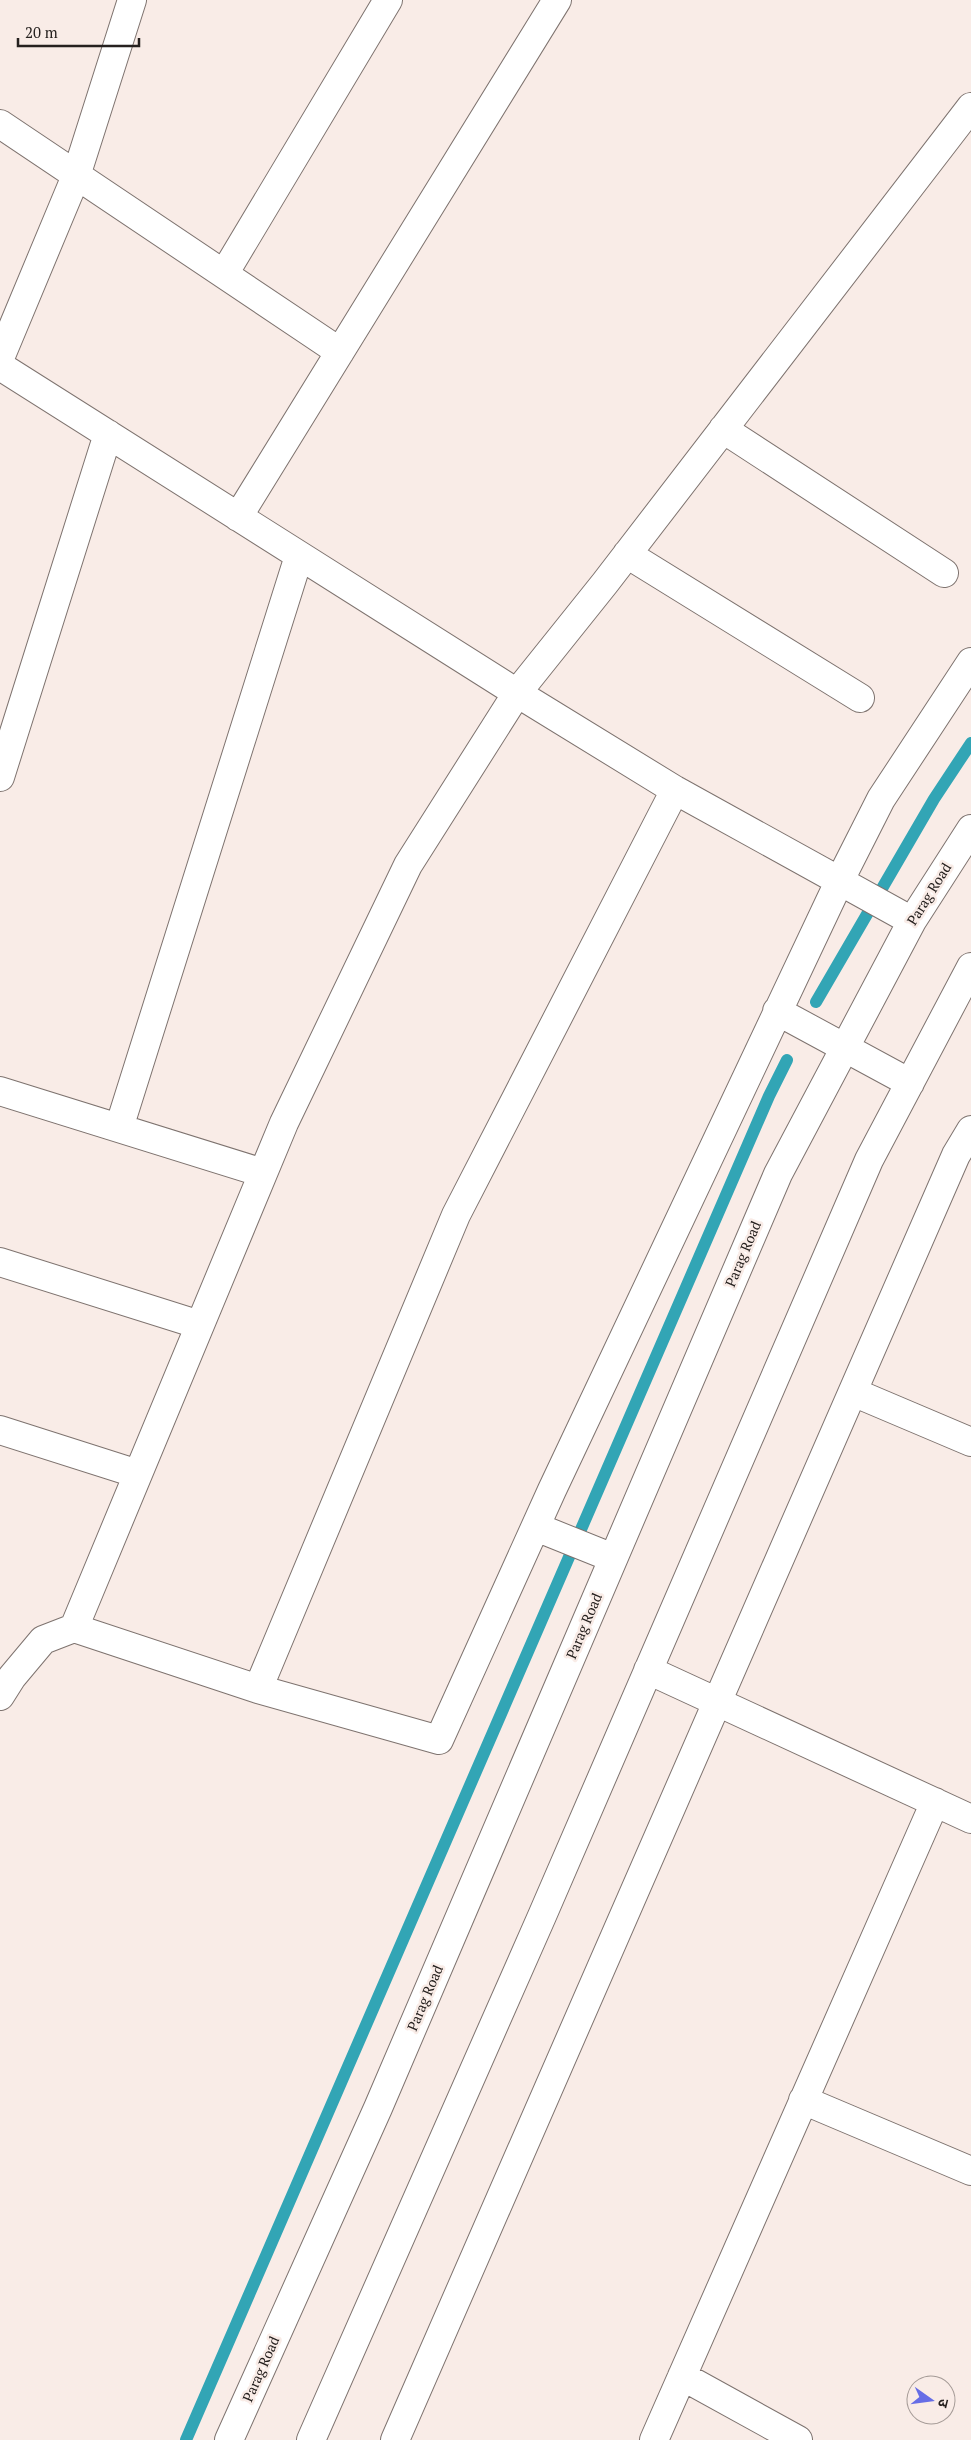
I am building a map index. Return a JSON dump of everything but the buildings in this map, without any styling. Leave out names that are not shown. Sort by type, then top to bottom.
[{"type":"street","points":[[0,358],[76,176],[132,0]]},
{"type":"street","points":[[224,274],[388,0]]},
{"type":"street","points":[[238,517],[557,0]]},
{"type":"street","points":[[74,1628],[284,1123],[408,865],[517,693],[627,554],[971,107]]},
{"type":"street","points":[[0,124],[340,352]]},
{"type":"street","points":[[0,366],[517,693],[675,790],[912,921]]},
{"type":"street","points":[[723,429],[944,573]]},
{"type":"street","points":[[0,777],[108,434]]},
{"type":"street","points":[[627,554],[860,698]]},
{"type":"street","points":[[119,1128],[299,556]]},
{"type":"street","points":[[0,1696],[12,1677],[43,1640],[74,1628],[258,1689],[439,1740],[536,1527],[839,882],[882,799],[971,662]]},
{"type":"street","points":[[258,1689],[456,1215],[675,790]]},
{"type":"street","name":"Parag Road","points":[[229,2440],[378,2108],[778,1174],[912,921],[971,829]]},
{"type":"street","points":[[311,2440],[869,1160],[971,967]]},
{"type":"street","points":[[777,1011],[910,1083]]},
{"type":"street","points":[[0,1091],[264,1172]]},
{"type":"street","points":[[395,2440],[956,1155],[971,1130]]},
{"type":"street","points":[[0,1262],[200,1325]]},
{"type":"street","points":[[853,1392],[971,1442]]},
{"type":"street","points":[[0,1430],[138,1474]]},
{"type":"street","points":[[536,1527],[613,1558]]},
{"type":"street","points":[[648,1670],[971,1819]]},
{"type":"street","points":[[654,2440],[935,1802]]},
{"type":"street","points":[[803,2100],[971,2170]]},
{"type":"street","points":[[682,2376],[798,2440]]},
{"type":"waterway","points":[[816,1002],[934,799],[971,743]]},
{"type":"waterway","points":[[186,2440],[769,1096],[787,1060]]}]
